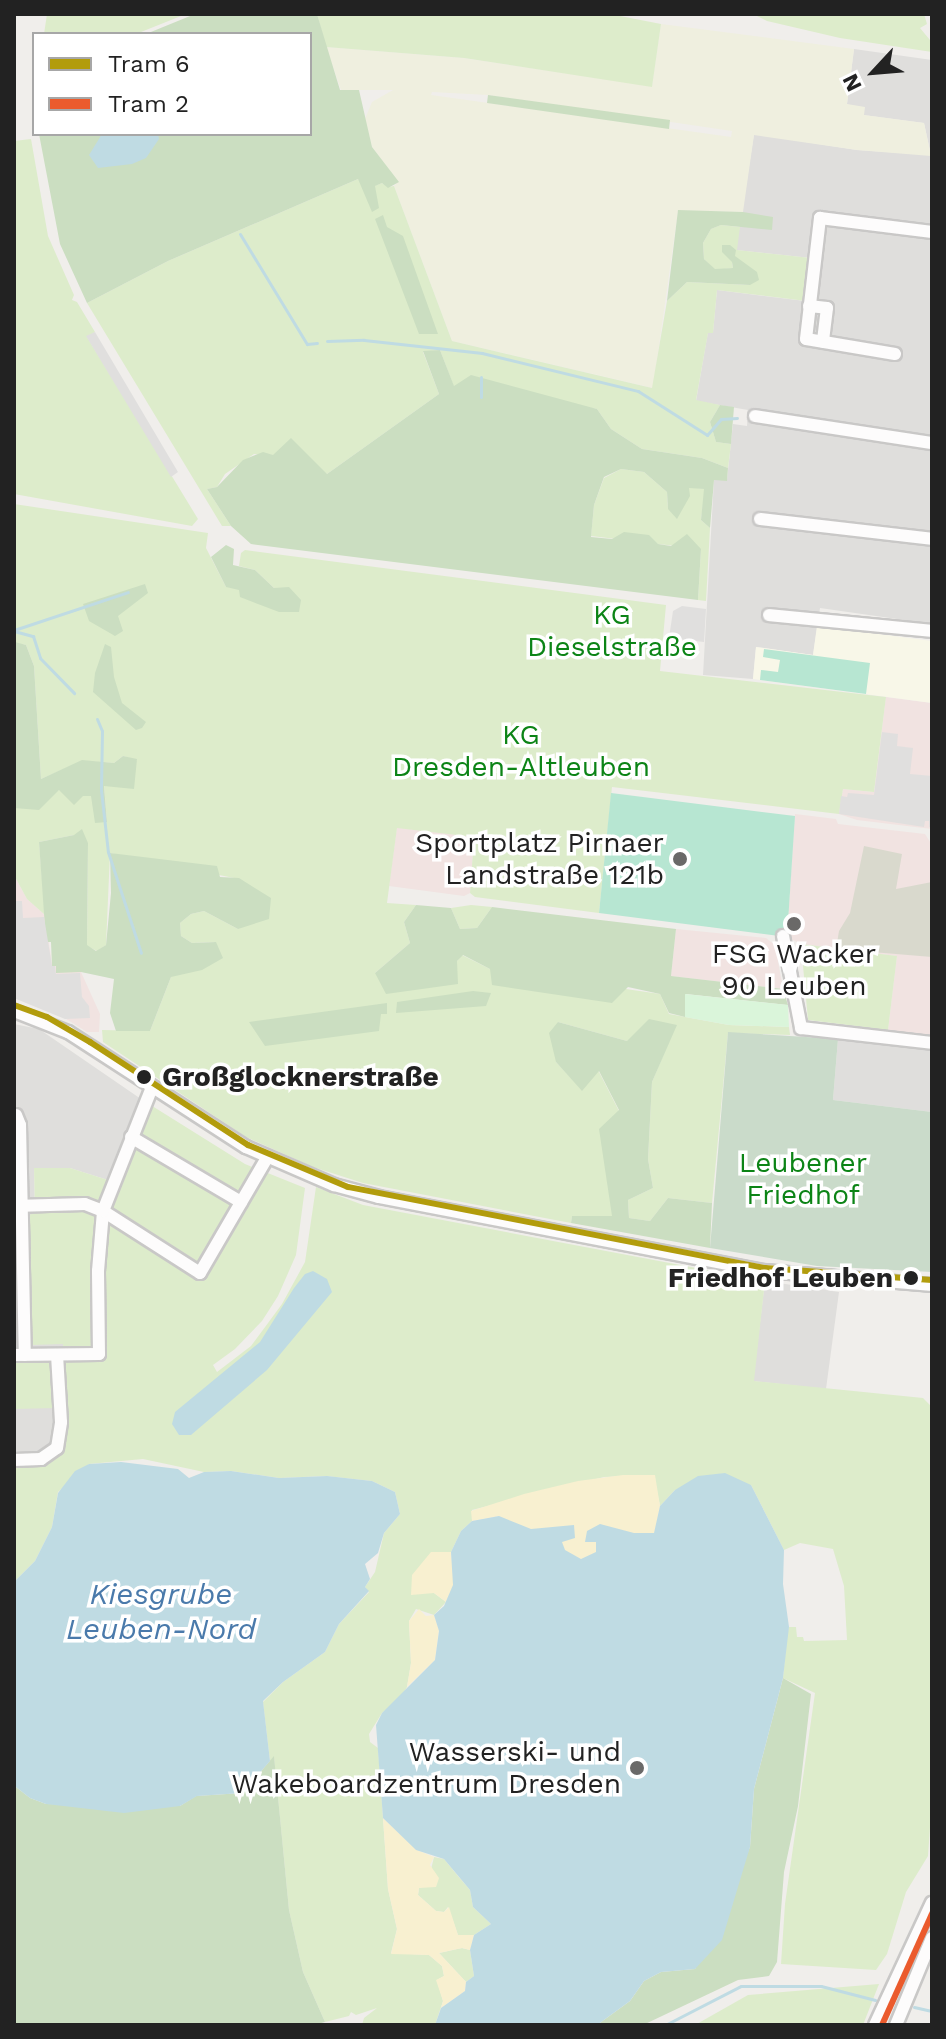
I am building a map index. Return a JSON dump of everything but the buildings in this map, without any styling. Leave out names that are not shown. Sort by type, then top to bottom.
[{"type":"street","points":[[895,354],[806,339],[820,218],[932,232]]},
{"type":"street","points":[[755,416],[932,443]]},
{"type":"street","points":[[760,519],[932,539]]},
{"type":"street","points":[[769,615],[932,631]]},
{"type":"street","points":[[783,936],[801,1028],[932,1043]]},
{"type":"street","points":[[14,1011],[68,1032],[267,1158],[334,1185],[437,1209],[765,1271],[932,1285]]},
{"type":"street","points":[[16,1115],[20,1125],[20,1355],[99,1354],[98,1271],[103,1211],[152,1087]]},
{"type":"street","points":[[131,1137],[241,1202]]},
{"type":"street","points":[[18,1206],[85,1204],[103,1211],[200,1273],[267,1158]]},
{"type":"street","points":[[14,1460],[41,1459],[57,1448],[61,1422],[57,1355]]},
{"type":"street","points":[[875,2025],[932,1903]]},
{"type":"street","points":[[896,2025],[932,1938]]},
{"type":"shaded area","points":[[854,49],[932,60],[932,624],[820,608],[813,655],[756,647],[753,679],[703,675],[714,480],[727,480],[733,424],[747,426],[748,410],[696,401],[708,332],[713,332],[717,290],[805,301],[811,258],[736,250],[754,134],[857,150],[931,155],[924,123],[863,115],[847,104]]},
{"type":"shaded area","points":[[95,332],[178,472],[171,477],[86,336]]},
{"type":"shaded area","points":[[682,606],[706,609],[704,642],[669,638],[673,611]]},
{"type":"shaded area","points":[[817,626],[932,641],[932,703],[753,679],[756,647],[813,655]]},
{"type":"shaded area","points":[[886,697],[932,703],[932,829],[857,820],[839,814],[843,789],[874,792]]},
{"type":"shaded area","points":[[882,732],[898,734],[897,746],[913,748],[910,774],[932,776],[932,828],[929,821],[925,821],[924,827],[839,814],[841,796],[847,797],[848,793],[874,795]]},
{"type":"shaded area","points":[[795,814],[836,819],[838,824],[925,834],[932,845],[932,1037],[888,1030],[897,956],[801,944],[787,937]]},
{"type":"shaded area","points":[[397,827],[474,837],[470,893],[464,896],[389,886]]},
{"type":"shaded area","points":[[864,846],[902,854],[896,889],[932,882],[932,957],[836,949],[839,931],[850,913]]},
{"type":"shaded area","points":[[14,875],[27,899],[45,915],[52,965],[81,972],[100,1014],[99,1032],[87,1032],[63,1017],[14,998]]},
{"type":"shaded area","points":[[14,901],[22,901],[23,918],[44,917],[52,966],[55,966],[56,974],[80,973],[82,997],[89,1006],[90,1018],[65,1019],[14,998]]},
{"type":"shaded area","points":[[676,929],[766,938],[775,945],[783,989],[671,976]]},
{"type":"shaded area","points":[[14,1024],[39,1029],[141,1099],[111,1181],[70,1168],[34,1169],[35,1214],[29,1216],[31,1344],[63,1344],[65,1448],[57,1461],[48,1464],[14,1465]]},
{"type":"shaded area","points":[[838,1039],[932,1048],[932,1112],[833,1100]]},
{"type":"shaded area","points":[[765,1281],[839,1292],[826,1389],[753,1381]]},
{"type":"green space","points":[[47,14],[186,14],[141,32],[44,32]]},
{"type":"green space","points":[[195,14],[317,14],[340,90],[359,90],[372,147],[399,182],[388,188],[382,183],[375,186],[379,208],[372,212],[358,179],[168,261],[87,303],[60,244],[39,136],[312,136],[312,32],[151,32]]},
{"type":"green space","points":[[317,14],[610,14],[661,24],[652,87],[464,58],[326,47]]},
{"type":"green space","points":[[753,14],[924,14],[927,24],[920,28],[930,40],[932,52],[840,38],[767,21]]},
{"type":"green space","points":[[661,24],[854,49],[847,104],[865,107],[864,115],[924,123],[931,156],[857,150],[754,135],[743,212],[678,211],[653,388],[452,341],[394,186],[398,182],[372,147],[365,119],[372,102],[393,90],[341,90],[326,47],[463,58],[652,86]],"holes":[[[432,92],[488,95],[732,131],[731,137],[431,95]]]},
{"type":"green space","points":[[488,95],[670,120],[669,129],[487,103]]},
{"type":"green space","points":[[31,139],[48,236],[74,295],[72,300],[77,302],[95,332],[87,337],[198,519],[192,526],[14,494],[14,141]]},
{"type":"green space","points":[[358,179],[373,193],[374,186],[382,183],[388,187],[394,186],[452,341],[652,388],[667,301],[687,282],[750,285],[732,262],[733,268],[715,270],[704,259],[703,243],[711,229],[721,225],[740,227],[737,250],[811,258],[806,301],[717,290],[713,333],[708,333],[696,400],[720,405],[710,422],[716,442],[731,444],[728,468],[702,458],[642,449],[611,429],[597,409],[454,387],[440,350],[423,352],[439,394],[327,474],[273,455],[254,454],[225,474],[217,487],[207,489],[231,526],[222,526],[87,303],[168,261]]},
{"type":"green space","points":[[678,210],[743,212],[773,217],[772,230],[721,225],[711,229],[703,243],[704,259],[715,269],[733,268],[732,262],[722,252],[722,245],[730,245],[736,250],[735,256],[757,272],[759,280],[750,285],[687,282],[667,301]]},
{"type":"green space","points":[[383,215],[387,227],[403,236],[438,334],[419,334],[375,219]]},
{"type":"green space","points":[[440,350],[454,386],[471,375],[597,409],[611,429],[642,449],[702,458],[728,468],[727,481],[714,480],[710,528],[701,520],[704,489],[689,488],[690,496],[677,519],[668,509],[667,492],[644,472],[621,469],[604,477],[594,505],[591,537],[612,539],[624,532],[649,535],[658,544],[671,546],[687,534],[701,549],[698,600],[251,544],[231,526],[207,489],[217,487],[243,460],[263,452],[273,455],[291,438],[327,474],[439,394],[423,351]]},
{"type":"green space","points":[[720,405],[734,407],[731,444],[716,442],[710,422]]},
{"type":"green space","points":[[621,469],[644,472],[667,492],[668,509],[689,487],[705,489],[701,520],[710,528],[706,601],[698,600],[701,549],[591,536],[594,505],[604,478]]},
{"type":"green space","points":[[14,504],[208,533],[206,548],[226,587],[274,588],[255,570],[239,566],[241,553],[245,550],[666,605],[660,671],[886,697],[874,792],[843,789],[839,814],[612,787],[599,913],[475,897],[470,893],[474,837],[397,828],[387,903],[416,905],[404,922],[410,943],[375,973],[457,961],[462,955],[490,969],[660,994],[669,1014],[729,1025],[789,1027],[790,1035],[728,1033],[712,1203],[668,1198],[650,1221],[629,1218],[628,1200],[653,1188],[648,1159],[652,1082],[676,1025],[627,1041],[558,1022],[556,1062],[582,1090],[598,1070],[619,1111],[613,1216],[572,1216],[571,1223],[363,1183],[313,1167],[246,1137],[103,1042],[102,1030],[150,1031],[171,977],[216,942],[192,943],[181,936],[180,923],[191,914],[204,911],[238,929],[239,879],[110,853],[106,945],[97,951],[87,946],[88,843],[74,835],[39,842],[45,915],[27,899],[14,875],[14,808],[28,807],[59,790],[92,796],[107,822],[104,785],[137,760],[123,756],[114,763],[82,761],[41,779],[34,666],[26,645],[14,643]]},
{"type":"green space","points":[[226,545],[234,549],[233,565],[255,570],[274,588],[289,587],[301,600],[299,612],[279,612],[240,597],[239,590],[226,587],[211,557]]},
{"type":"green space","points":[[145,584],[148,593],[118,616],[123,631],[115,636],[89,621],[83,604]]},
{"type":"green space","points":[[15,642],[26,645],[34,666],[41,779],[82,760],[114,763],[123,756],[137,759],[134,789],[104,786],[107,822],[95,823],[91,796],[83,796],[74,805],[59,790],[39,810],[14,808]]},
{"type":"green space","points":[[105,644],[111,647],[114,677],[122,703],[146,722],[142,728],[136,730],[93,692],[95,673]]},
{"type":"green space","points":[[764,649],[870,663],[866,694],[760,680],[761,670],[778,672],[780,660],[763,657]]},
{"type":"green space","points":[[611,793],[795,816],[787,937],[599,913]]},
{"type":"green space","points":[[82,829],[88,843],[87,945],[96,951],[106,945],[111,893],[110,853],[217,866],[220,877],[239,878],[271,898],[269,919],[238,929],[204,911],[191,914],[180,923],[181,936],[192,943],[216,942],[223,958],[202,970],[171,977],[150,1031],[116,1031],[110,1013],[114,979],[81,972],[56,973],[56,966],[52,966],[51,942],[46,942],[39,842],[74,835]]},
{"type":"green space","points":[[416,905],[451,908],[460,929],[477,928],[492,907],[676,929],[671,976],[783,989],[788,1005],[686,994],[685,1017],[669,1013],[660,994],[628,987],[612,1003],[492,985],[490,969],[463,955],[457,961],[458,984],[386,994],[375,973],[410,943],[404,922]]},
{"type":"green space","points":[[471,905],[492,907],[477,928],[460,929],[451,908]]},
{"type":"green space","points":[[801,944],[897,956],[888,1030],[808,1020]]},
{"type":"green space","points":[[473,991],[491,993],[486,1006],[396,1013],[397,1002]]},
{"type":"green space","points":[[685,994],[788,1005],[789,1027],[729,1025],[685,1017]]},
{"type":"green space","points":[[387,1003],[387,1014],[381,1014],[379,1031],[265,1046],[249,1022]]},
{"type":"green space","points":[[649,1019],[677,1025],[652,1082],[648,1159],[653,1188],[628,1200],[629,1218],[650,1221],[668,1198],[712,1203],[710,1248],[571,1223],[572,1216],[612,1216],[599,1129],[619,1110],[599,1071],[582,1091],[556,1062],[549,1033],[558,1022],[627,1041]]},
{"type":"green space","name":"Leubener Friedhof","points":[[728,1032],[838,1039],[833,1100],[932,1112],[932,1272],[817,1266],[710,1248]]},
{"type":"green space","points":[[141,1099],[245,1164],[305,1188],[296,1255],[278,1296],[262,1321],[235,1349],[213,1365],[217,1372],[251,1346],[282,1304],[305,1262],[316,1187],[363,1205],[765,1281],[754,1381],[923,1398],[932,1407],[932,1799],[928,1856],[906,1892],[887,1954],[876,1970],[781,1964],[785,1904],[815,1693],[783,1678],[787,1635],[789,1627],[796,1627],[797,1637],[803,1637],[804,1641],[847,1640],[844,1586],[833,1549],[800,1543],[784,1550],[751,1485],[675,1490],[660,1506],[654,1475],[604,1477],[472,1510],[472,1521],[461,1531],[451,1552],[431,1552],[434,1593],[446,1602],[434,1615],[416,1609],[409,1621],[411,1663],[407,1687],[401,1697],[382,1713],[369,1734],[370,1742],[378,1748],[388,1889],[397,1929],[391,1953],[429,1955],[442,1966],[444,1976],[437,1980],[443,2001],[435,2025],[362,2025],[364,2018],[377,2008],[356,2015],[351,2012],[349,2016],[325,2022],[303,1972],[289,1910],[274,1757],[270,1761],[263,1702],[283,1682],[325,1652],[339,1624],[369,1592],[365,1587],[375,1572],[384,1533],[400,1514],[395,1492],[372,1481],[326,1476],[279,1478],[231,1471],[204,1472],[143,1459],[89,1464],[58,1492],[52,1527],[35,1561],[14,1582],[14,1465],[48,1464],[65,1448],[63,1344],[31,1345],[29,1215],[35,1213],[34,1168],[70,1168],[111,1181]]},
{"type":"green space","points":[[50,1360],[54,1365],[55,1408],[14,1409],[14,1361]]},
{"type":"green space","points":[[783,1678],[811,1694],[798,1806],[784,1872],[777,1962],[769,1976],[738,1980],[643,2025],[597,2025],[630,2001],[644,1981],[661,1972],[695,1969],[750,1847],[754,1789]]},
{"type":"green space","points":[[274,1756],[289,1910],[303,1972],[325,2022],[314,2025],[14,2025],[14,1780],[16,1787],[30,1798],[46,1804],[180,1806],[196,1796],[242,1793]]},
{"type":"green space","points":[[434,1857],[444,1859],[470,1890],[473,1907],[491,1924],[474,1935],[458,1935],[448,1907],[444,1912],[436,1911],[418,1895],[419,1888],[427,1886]]},
{"type":"green space","points":[[462,1948],[470,1950],[474,1976],[466,1982],[439,1953]]},
{"type":"green space","points":[[879,1984],[863,2025],[695,2025],[748,1995]]},
{"type":"sand","points":[[623,1475],[655,1475],[660,1506],[655,1533],[584,1565],[499,1516],[472,1521],[471,1511],[524,1494],[578,1481]]},
{"type":"sand","points":[[431,1552],[451,1552],[454,1585],[446,1602],[434,1593],[411,1595],[412,1575]]},
{"type":"sand","points":[[419,1609],[426,1616],[434,1615],[439,1630],[435,1660],[407,1687],[411,1663],[409,1621]]},
{"type":"sand","points":[[383,1818],[417,1850],[434,1857],[430,1865],[439,1878],[436,1887],[419,1888],[418,1895],[436,1911],[444,1912],[449,1907],[458,1935],[474,1935],[470,1950],[462,1948],[439,1953],[466,1982],[465,1991],[441,2008],[443,2001],[436,1980],[444,1976],[442,1966],[429,1955],[391,1954],[397,1929],[388,1889]]},
{"type":"water","points":[[101,136],[158,136],[146,158],[132,164],[98,168],[89,155]]},
{"type":"water","points":[[313,1271],[327,1279],[332,1292],[267,1370],[191,1435],[179,1435],[172,1424],[175,1412],[260,1342],[294,1288],[305,1274]]},
{"type":"water","name":"Kiesgrube Leuben-Nord","points":[[121,1462],[178,1469],[189,1478],[204,1472],[231,1471],[279,1478],[327,1476],[372,1481],[395,1492],[400,1514],[384,1533],[378,1553],[365,1564],[370,1579],[365,1587],[369,1591],[339,1624],[325,1652],[283,1682],[263,1701],[270,1761],[242,1793],[197,1796],[180,1806],[124,1813],[46,1804],[30,1798],[16,1787],[14,1582],[35,1561],[52,1527],[58,1493],[75,1471],[89,1464]]},
{"type":"water","points":[[725,1473],[751,1485],[784,1550],[783,1584],[789,1627],[783,1678],[754,1789],[750,1847],[722,1940],[695,1969],[661,1972],[644,1981],[630,2001],[597,2025],[435,2025],[441,2008],[465,1991],[466,1982],[474,1976],[470,1950],[474,1935],[491,1924],[473,1907],[470,1890],[444,1859],[416,1850],[383,1818],[376,1725],[382,1713],[435,1660],[439,1631],[434,1615],[444,1606],[453,1585],[451,1552],[461,1531],[472,1521],[499,1516],[531,1529],[574,1525],[575,1538],[562,1542],[565,1550],[581,1559],[596,1552],[596,1542],[585,1542],[587,1531],[600,1524],[634,1533],[654,1533],[660,1506],[675,1490],[698,1476]]},
{"type":"waterway","points":[[240,234],[307,344],[317,343]]},
{"type":"waterway","points":[[327,341],[364,340],[482,353],[638,391],[707,435],[721,419],[737,418]]},
{"type":"waterway","points":[[481,377],[481,397]]},
{"type":"waterway","points":[[14,630],[128,592]]},
{"type":"waterway","points":[[14,631],[33,636],[40,658],[74,693]]},
{"type":"waterway","points":[[97,719],[102,731],[101,790],[108,852],[141,953]]},
{"type":"waterway","points":[[665,2025],[741,1986],[821,1986],[875,2000]]},
{"type":"waterway","points":[[914,2007],[932,2011]]},
{"type":"tram line","name":"6","points":[[14,1005],[47,1017],[90,1042],[248,1145],[348,1187],[765,1268],[932,1280]]},
{"type":"tram line","name":"2","points":[[882,2025],[932,1914]]},
{"type":"place","name":"Sportplatz Pirnaer Landstraße 121b","points":[[680,859]]},
{"type":"place","name":"FSG Wacker 90 Leuben","points":[[794,924]]},
{"type":"place","name":"Großglocknerstraße","points":[[144,1077]]},
{"type":"place","name":"Friedhof Leuben","points":[[911,1278]]},
{"type":"place","name":"Wasserski- und Wakeboardzentrum Dresden","points":[[637,1768]]},
{"type":"park label","name":"KG Dieselstraße","points":[[612,631]]},
{"type":"park label","name":"KG Dresden-Altleuben","points":[[521,751]]}]
